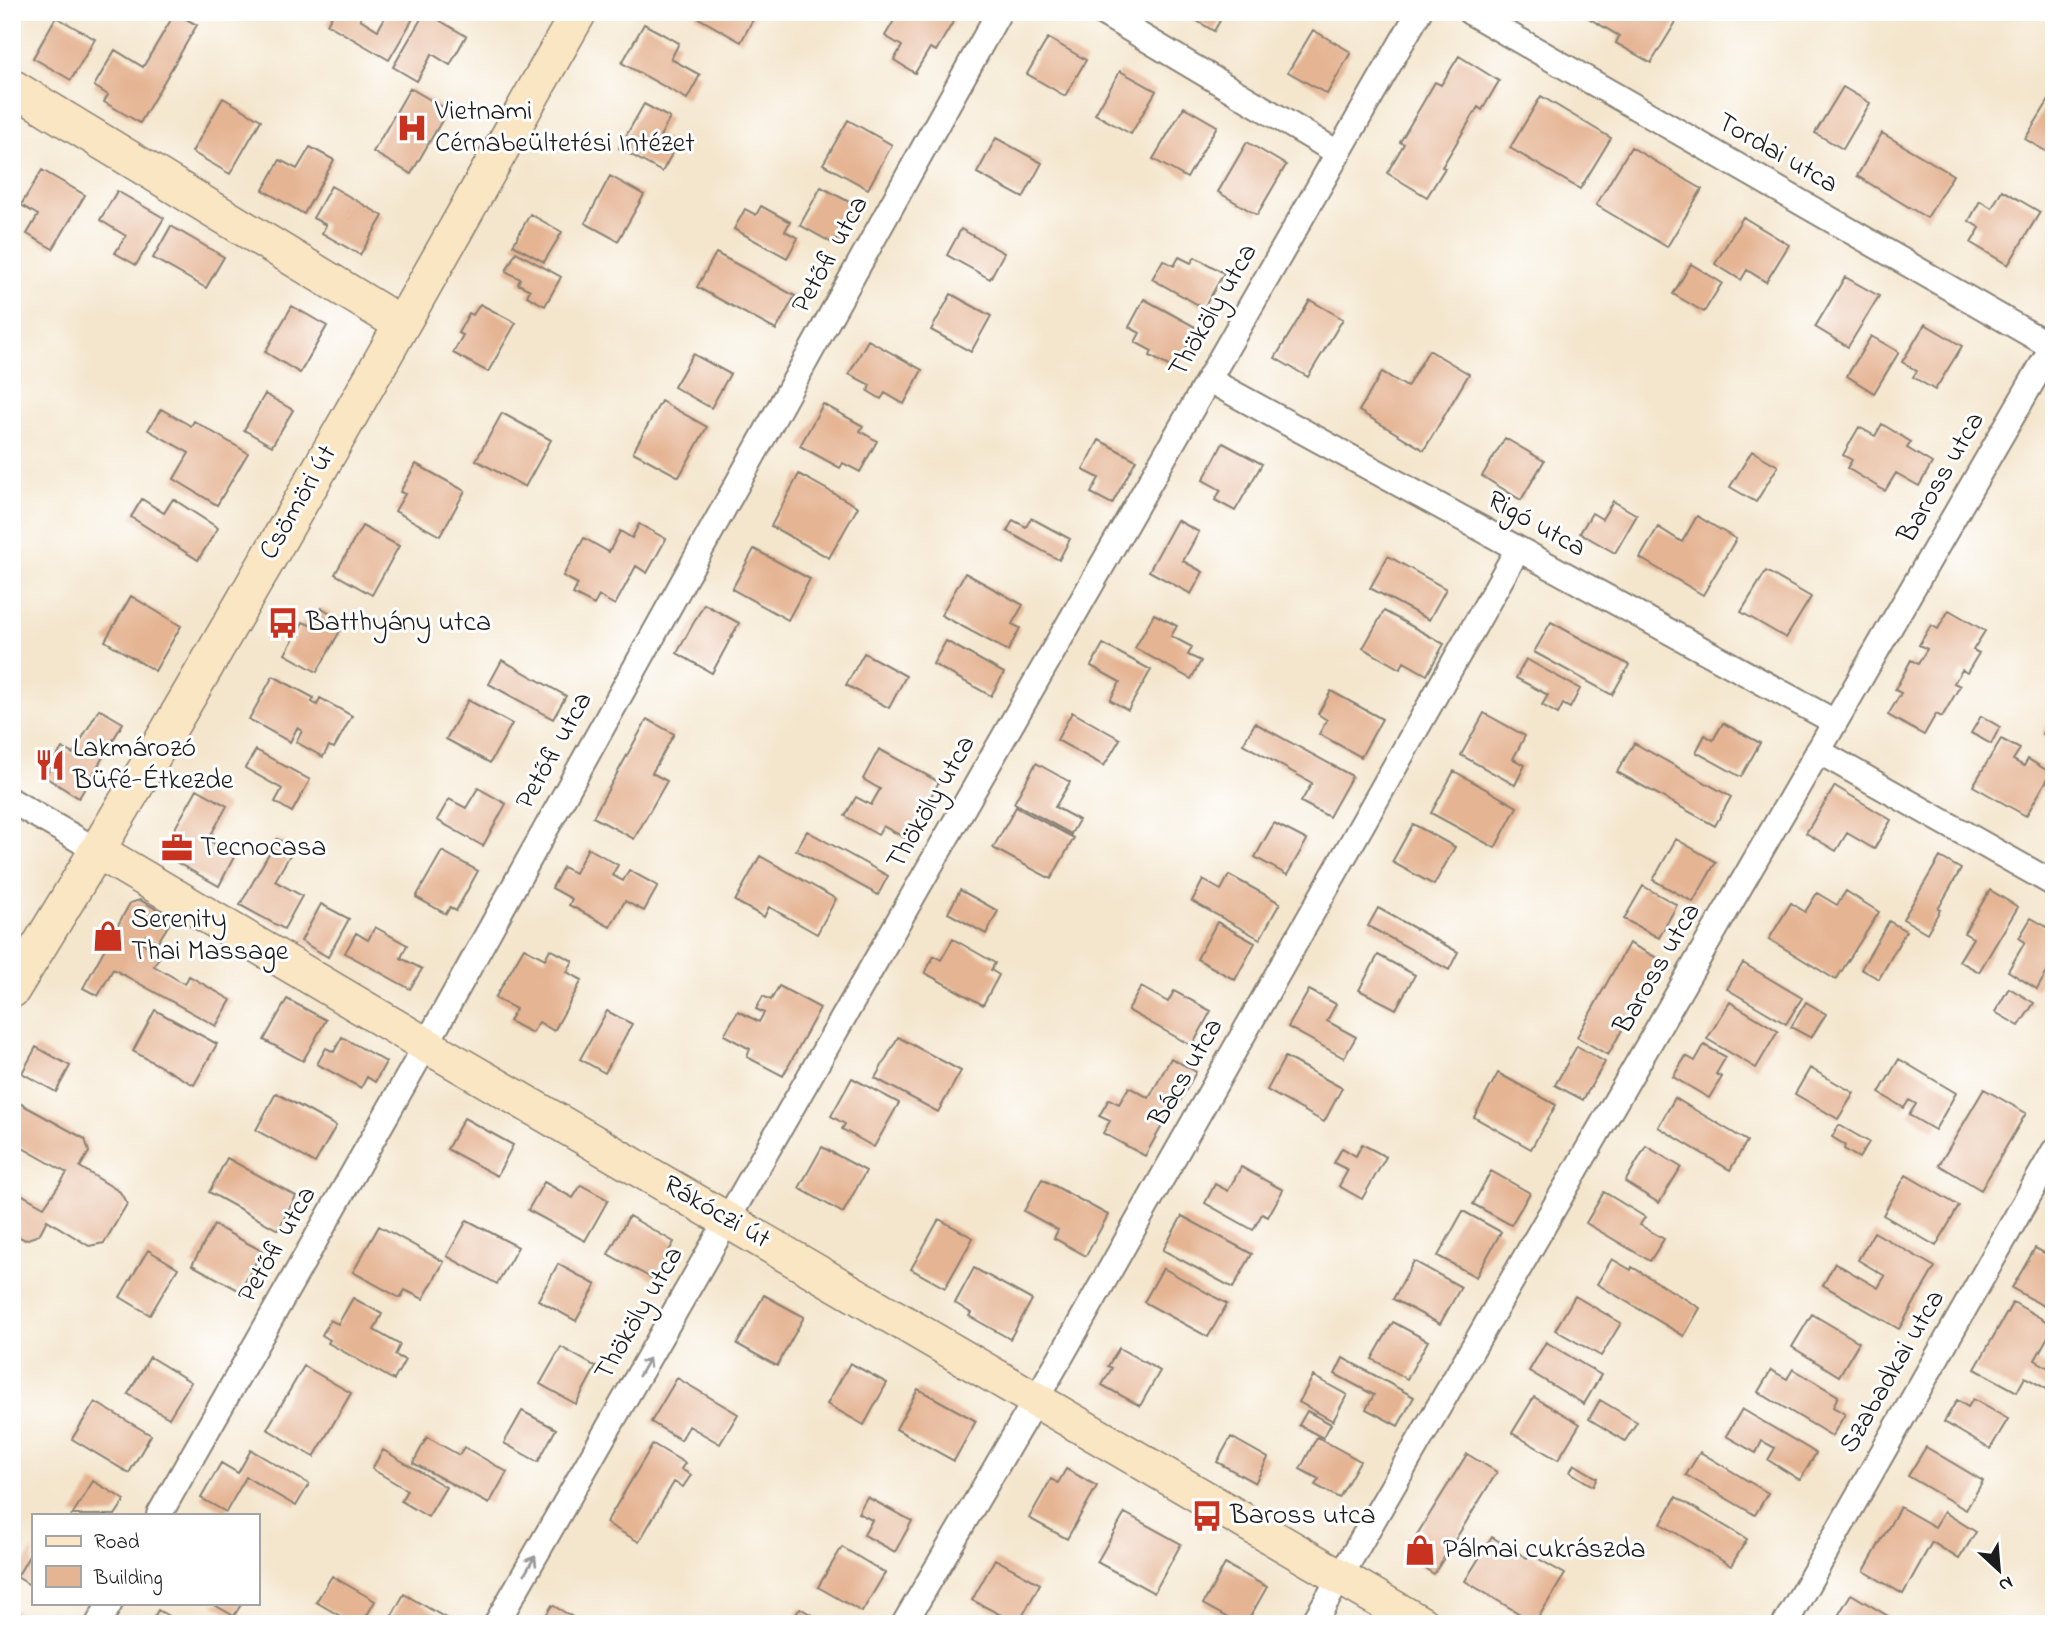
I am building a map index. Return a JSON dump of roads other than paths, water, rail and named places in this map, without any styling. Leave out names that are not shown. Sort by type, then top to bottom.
[{"type":"street","name":"Csömöri út","points":[[12,990],[98,850],[579,12]]},
{"type":"street","name":"Petőfi utca","points":[[160,1514],[426,1045],[999,12]]},
{"type":"street","points":[[1101,12],[1339,153]]},
{"type":"street","name":"Thököly utca","points":[[496,1624],[1419,12]]},
{"type":"street","name":"Tordai utca","points":[[1470,12],[2053,346]]},
{"type":"street","points":[[12,87],[401,324]]},
{"type":"street","name":"Baross utca","points":[[1313,1624],[2053,346]]},
{"type":"street","name":"Rigó utca","points":[[1209,380],[1835,722]]},
{"type":"street","name":"Bács utca","points":[[904,1624],[1037,1399],[1518,549]]},
{"type":"street","points":[[1818,751],[2054,884]]},
{"type":"street","name":"Rákóczi út","points":[[12,801],[1421,1624]]},
{"type":"street","name":"Szabadkai utca","points":[[1785,1624],[2054,1151]]},
{"type":"street","points":[[98,1624],[109,1604]]},
{"type":"place","name":"Vietnami Cérnabeültetési Intézet","points":[[412,128]]},
{"type":"place","name":"Batthyány utca","points":[[283,623]]},
{"type":"place","name":"Lakmározó Büfé-Étkezde","points":[[50,765]]},
{"type":"place","name":"Tecnocasa","points":[[177,848]]},
{"type":"place","name":"Serenity Thai Massage","points":[[108,936]]},
{"type":"place","name":"Baross utca","points":[[1207,1516]]},
{"type":"place","name":"Pálmai cukrászda","points":[[1420,1550]]}]
